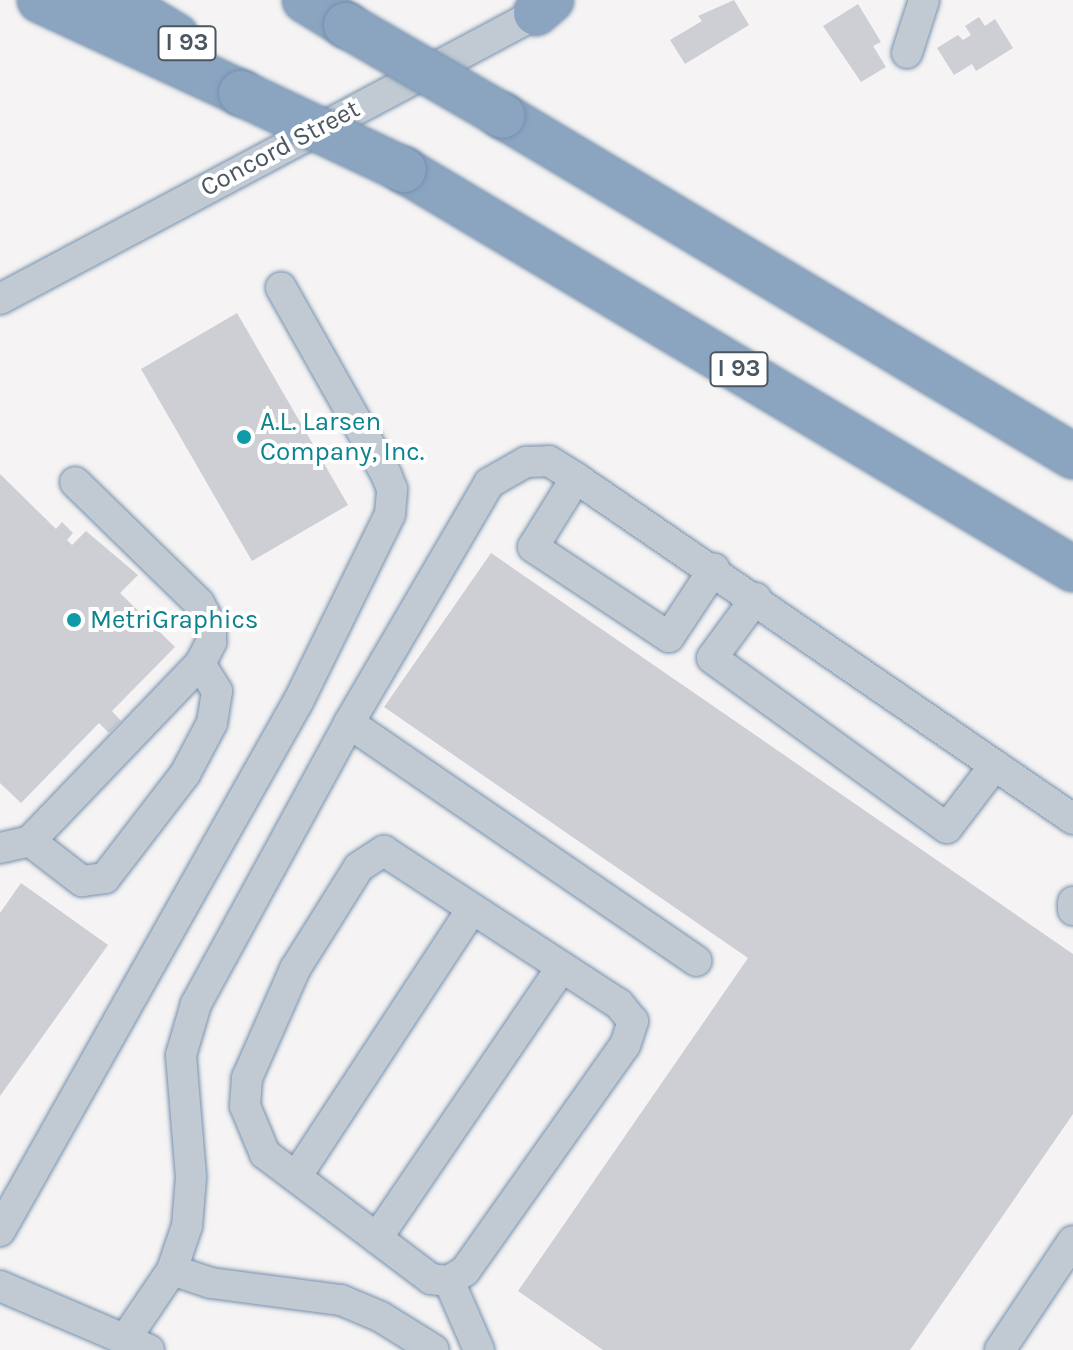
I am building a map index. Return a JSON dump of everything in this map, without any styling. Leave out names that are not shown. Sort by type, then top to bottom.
[{"type":"highway","points":[[40,0],[250,89]]},
{"type":"highway","name":"I 93","points":[[116,0],[250,89],[404,170],[1073,569]]},
{"type":"highway","points":[[305,0],[351,12],[503,116],[1073,456]]},
{"type":"street","points":[[907,53],[924,0]]},
{"type":"street","name":"Concord Street","points":[[0,299],[550,4]]},
{"type":"street","points":[[0,1231],[299,700],[390,514],[393,498],[386,474],[281,288]]},
{"type":"street","points":[[0,1286],[138,1344],[172,1270],[187,1226],[191,1177],[180,1074],[187,1028],[208,979],[349,723],[489,483],[526,462],[549,461],[576,478],[714,569],[1073,819]]},
{"type":"street","points":[[576,478],[533,547],[669,637],[714,569]]},
{"type":"street","points":[[75,482],[204,610],[212,634],[200,664],[9,842],[82,881],[96,882],[109,875],[185,774],[212,723],[217,691],[200,664]]},
{"type":"street","points":[[756,598],[712,658],[947,828],[995,765]]},
{"type":"street","points":[[349,723],[696,961]]},
{"type":"street","points":[[384,851],[472,909],[619,1004],[633,1021],[625,1045],[465,1271],[449,1281],[431,1279],[265,1154],[253,1137],[245,1106],[247,1078],[290,977],[359,867],[384,851]]},
{"type":"street","points":[[1073,902],[1073,910]]},
{"type":"street","points":[[296,1177],[472,909]]},
{"type":"street","points":[[377,1238],[562,967]]},
{"type":"street","points":[[1000,1350],[1073,1241]]},
{"type":"street","points":[[172,1270],[211,1283],[341,1300],[381,1317],[434,1350]]},
{"type":"street","points":[[449,1281],[479,1350]]},
{"type":"building","points":[[734,0],[749,25],[685,64],[670,40],[702,21],[698,16]]},
{"type":"building","points":[[858,4],[881,42],[873,46],[886,67],[861,82],[823,26]]},
{"type":"building","points":[[979,17],[985,26],[995,19],[1013,48],[976,71],[972,64],[954,75],[937,48],[958,35],[963,40],[971,35],[965,26]]},
{"type":"building","name":"A.L. Larsen Company, Inc.","points":[[237,313],[348,505],[252,561],[141,369]]},
{"type":"building","name":"MetriGraphics","points":[[0,474],[56,529],[62,522],[73,533],[67,540],[72,545],[86,531],[138,575],[120,593],[175,647],[112,711],[121,721],[109,733],[99,723],[21,803],[0,783]]},
{"type":"building","points":[[491,553],[1073,954],[1073,1114],[910,1350],[603,1350],[518,1291],[748,958],[384,707]]},
{"type":"building","points":[[21,883],[108,945],[0,1096],[0,913]]},
{"type":"place","name":"A.L. Larsen Company, Inc.","points":[[244,437]]},
{"type":"place","name":"MetriGraphics","points":[[74,620]]}]
